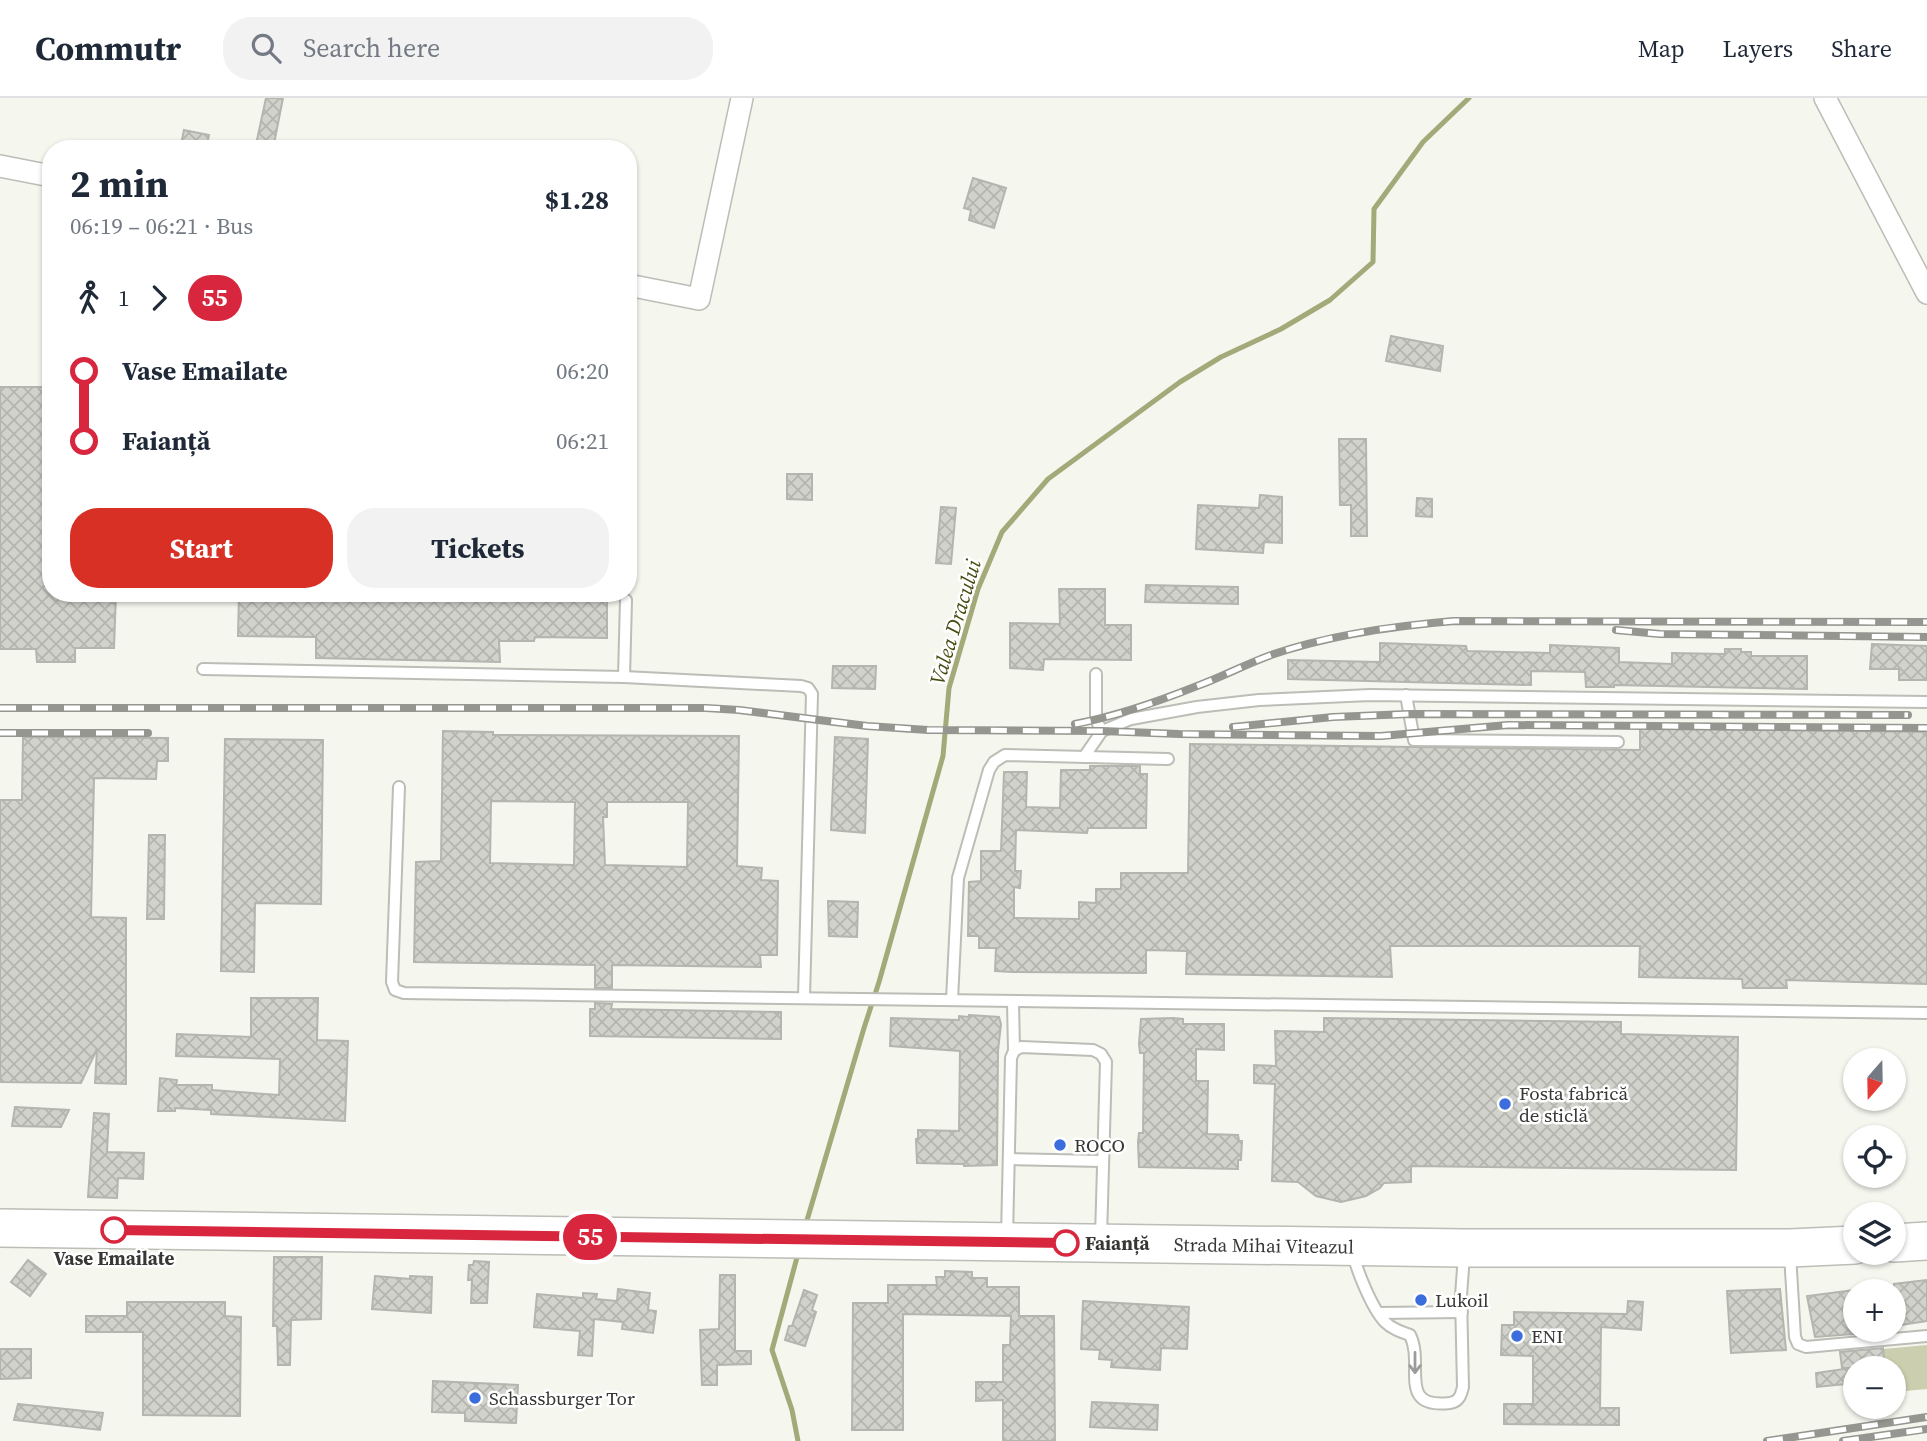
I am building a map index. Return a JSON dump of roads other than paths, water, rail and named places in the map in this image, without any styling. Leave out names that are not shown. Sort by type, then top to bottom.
[{"type":"highway","name":"Strada Mihai Viteazul","points":[[3,1231],[1464,1248],[1790,1248],[1843,1246]]},
{"type":"highway","points":[[1906,1242],[1927,1241]]},
{"type":"street","points":[[637,287],[699,299],[742,98]]},
{"type":"street","points":[[1831,103],[1927,293]]},
{"type":"street","points":[[0,166],[42,174]]},
{"type":"lane","points":[[624,677],[626,602]]},
{"type":"lane","points":[[203,669],[624,677],[808,688],[812,694],[804,998]]},
{"type":"lane","points":[[1096,674],[1096,720],[1102,731]]},
{"type":"lane","points":[[1406,695],[1414,740],[1618,742]]},
{"type":"lane","points":[[1084,757],[1102,731],[1131,719],[1247,701],[1406,695],[1927,702]]},
{"type":"lane","points":[[952,1000],[958,878],[989,770],[994,762],[1005,755],[1168,759]]},
{"type":"lane","points":[[399,787],[392,982],[395,990],[404,993],[1927,1013]]},
{"type":"lane","points":[[1006,1241],[1011,1058],[1014,1051],[1013,1001]]},
{"type":"lane","points":[[1014,1051],[1021,1047],[1093,1050],[1101,1054],[1105,1062],[1101,1244]]},
{"type":"lane","points":[[1010,1159],[1102,1161]]},
{"type":"lane","points":[[1353,1246],[1356,1268],[1383,1320],[1393,1329],[1409,1335],[1415,1346],[1415,1389],[1420,1399],[1428,1403],[1454,1403],[1460,1398],[1463,1387],[1464,1248]]},
{"type":"lane","points":[[1790,1248],[1795,1337],[1798,1344],[1806,1347],[1927,1336]]},
{"type":"lane","points":[[1379,1312],[1462,1312]]},
{"type":"waterway","name":"Valea Dracului","points":[[805,1227],[879,982],[943,756],[949,688],[978,589],[1002,532],[1048,479],[1180,382],[1221,357],[1281,329],[1330,300],[1373,262],[1374,209],[1423,142],[1469,98]]},
{"type":"waterway","name":"Valea Dracului","points":[[798,1441],[792,1410],[772,1350],[799,1250]]},
{"type":"railway","points":[[1075,724],[1152,703],[1293,648],[1361,632],[1407,626],[1454,621],[1927,622]]},
{"type":"railway","points":[[1616,630],[1660,634],[1927,637]]},
{"type":"railway","points":[[0,708],[706,708],[928,730],[1179,734],[1381,736],[1508,725],[1927,728]]},
{"type":"railway","points":[[1233,727],[1333,717],[1409,714],[1908,715]]},
{"type":"railway","points":[[0,733],[148,733]]},
{"type":"railway","points":[[1767,1441],[1927,1417]]},
{"type":"railway","points":[[1843,1441],[1927,1429]]},
{"type":"place","name":"Fosta fabrică de sticlă","points":[[1505,1104]]},
{"type":"place","name":"ROCO","points":[[1060,1145]]},
{"type":"place","name":"Vase Emailate","points":[[114,1230]]},
{"type":"place","name":"Faianță","points":[[1066,1243]]},
{"type":"place","name":"Lukoil","points":[[1421,1300]]},
{"type":"place","name":"ENI","points":[[1517,1336]]},
{"type":"place","name":"Schassburger Tor","points":[[475,1398]]}]
